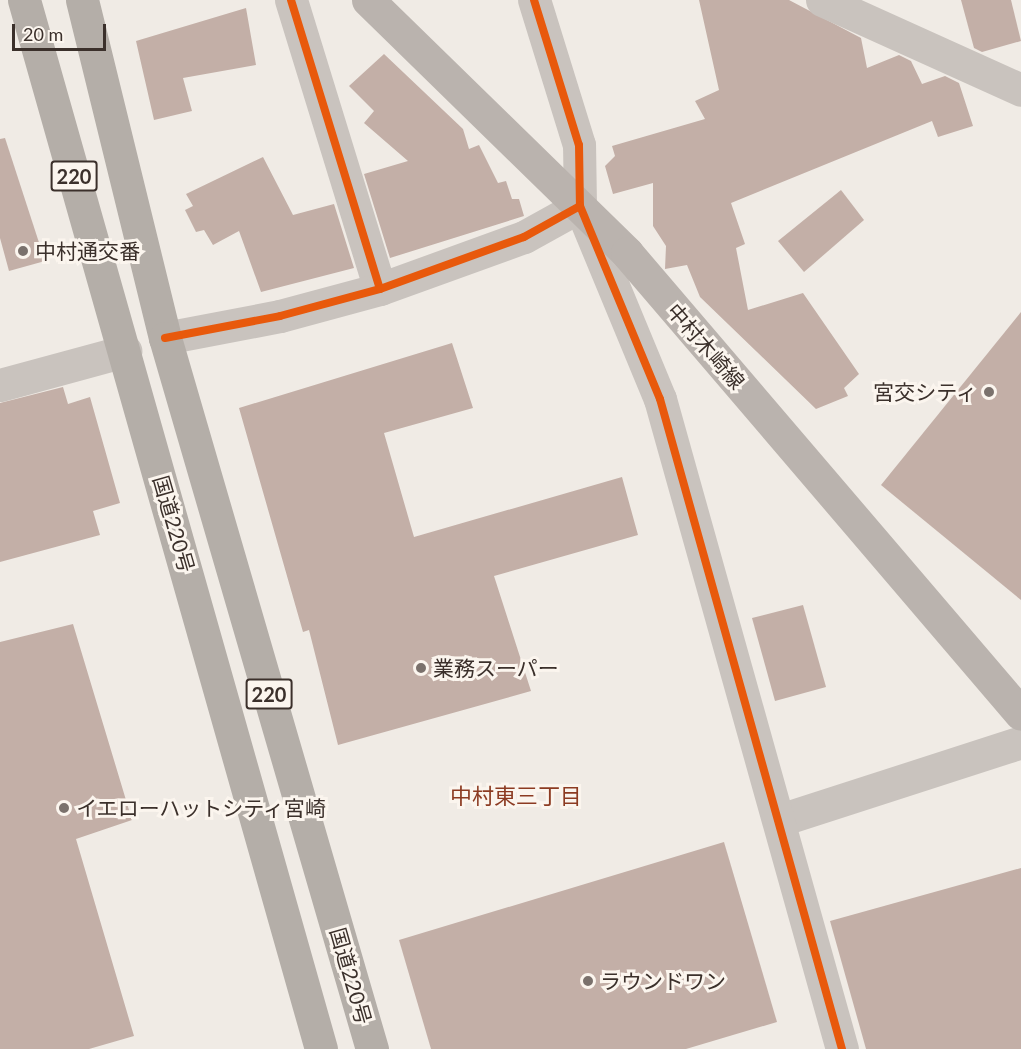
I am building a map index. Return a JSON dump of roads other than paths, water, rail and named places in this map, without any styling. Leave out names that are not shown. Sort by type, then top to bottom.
[{"type":"highway","name":"国道220号","points":[[24,0],[321,1049]]},
{"type":"highway","name":"国道220号","points":[[82,0],[165,338],[372,1049]]},
{"type":"main road","name":"中村木崎線","points":[[368,0],[627,253],[1021,714]]},
{"type":"street","points":[[291,0],[380,289]]},
{"type":"street","points":[[534,0],[579,146],[580,206],[660,399],[780,820],[842,1049]]},
{"type":"street","points":[[822,0],[1021,90]]},
{"type":"street","points":[[165,338],[280,316],[380,289],[524,237],[580,206]]},
{"type":"street","points":[[0,385],[125,351]]},
{"type":"street","points":[[780,820],[1021,742]]},
{"type":"place","name":"中村通交番","points":[[23,251]]},
{"type":"place","name":"宮交シティ","points":[[989,392]]},
{"type":"place","name":"業務スーパー","points":[[421,668]]},
{"type":"place","name":"イエローハットシティ宮崎","points":[[64,808]]},
{"type":"place","name":"ラウンドワン","points":[[588,981]]},
{"type":"district","name":"中村東三丁目","points":[[516,796]]}]
